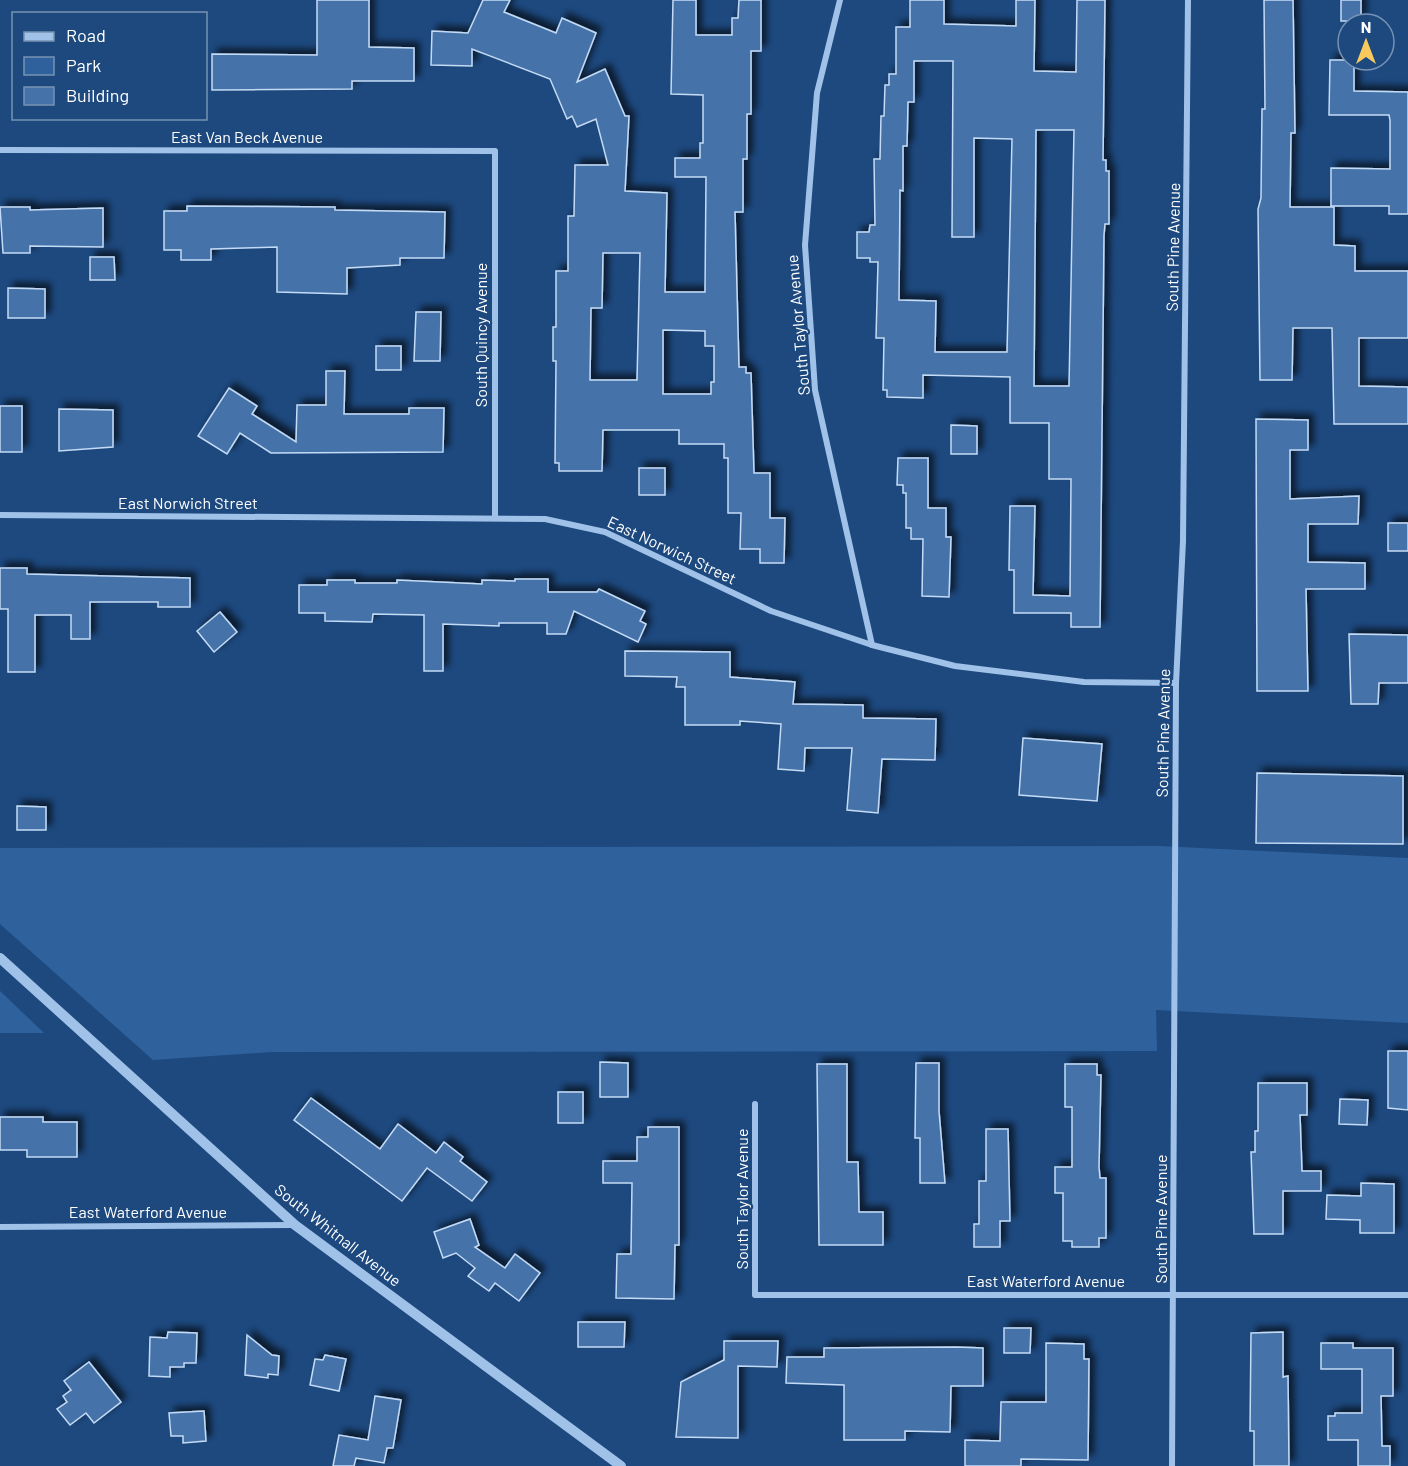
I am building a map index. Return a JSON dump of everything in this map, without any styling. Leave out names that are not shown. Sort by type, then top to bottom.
[{"type":"street","name":"South Taylor Avenue","points":[[840,0],[817,93],[805,245],[815,390],[872,645]]},
{"type":"street","name":"South Pine Avenue","points":[[1172,1466],[1176,682],[1184,541],[1188,0]]},
{"type":"street","name":"East Van Beck Avenue","points":[[0,150],[495,151]]},
{"type":"street","name":"South Quincy Avenue","points":[[495,151],[495,518]]},
{"type":"street","name":"East Norwich Street","points":[[0,515],[545,519],[605,532],[771,611],[872,645],[955,666],[1084,682],[1176,682]]},
{"type":"street","name":"South Whitnall Avenue","points":[[0,958],[295,1226],[621,1466]]},
{"type":"street","name":"South Taylor Avenue","points":[[755,1104],[755,1295]]},
{"type":"street","name":"East Waterford Avenue","points":[[0,1227],[295,1226]]},
{"type":"street","name":"East Waterford Avenue","points":[[755,1295],[1174,1293],[1408,1295]]},
{"type":"green space","points":[[1159,846],[1408,858],[1408,1023],[1156,1010],[1157,1051],[271,1052],[153,1060],[0,924],[0,848]]},
{"type":"green space","points":[[0,991],[44,1033],[0,1033]]},
{"type":"building","points":[[317,0],[369,0],[369,47],[414,48],[414,81],[352,81],[352,89],[212,90],[212,54],[317,55]]},
{"type":"building","points":[[483,0],[510,0],[504,12],[556,33],[562,18],[596,33],[577,82],[605,69],[625,116],[629,116],[625,191],[667,193],[665,292],[705,292],[706,177],[675,177],[675,158],[700,158],[700,143],[703,143],[703,95],[671,94],[673,0],[696,0],[696,35],[732,35],[732,18],[738,18],[739,0],[761,0],[761,51],[751,51],[751,114],[747,114],[747,159],[743,159],[743,212],[735,212],[739,367],[746,367],[746,373],[751,373],[754,473],[770,473],[770,518],[785,518],[784,563],[760,563],[760,549],[740,549],[741,513],[728,513],[728,458],[724,458],[724,444],[679,444],[679,430],[603,430],[602,471],[559,471],[559,463],[555,463],[556,361],[553,361],[553,327],[556,327],[556,271],[568,271],[568,216],[574,216],[575,165],[608,165],[596,119],[577,127],[572,116],[567,119],[550,79],[472,49],[472,66],[431,65],[432,31],[468,33]],"holes":[[[603,253],[640,253],[637,380],[590,380],[591,308],[602,308]],[[663,330],[705,331],[705,346],[714,346],[714,382],[711,382],[711,394],[663,394]]]},
{"type":"building","points":[[910,0],[944,0],[944,24],[1016,26],[1016,0],[1035,0],[1034,71],[1076,72],[1077,0],[1105,0],[1103,160],[1106,160],[1106,171],[1109,171],[1109,224],[1105,224],[1104,235],[1100,627],[1071,627],[1071,613],[1014,613],[1014,570],[1009,570],[1010,506],[1035,506],[1033,595],[1070,596],[1071,479],[1049,479],[1049,423],[1010,423],[1010,377],[923,375],[923,398],[887,397],[887,390],[883,390],[884,338],[876,338],[878,262],[870,262],[870,258],[857,258],[857,232],[869,232],[870,225],[875,225],[874,159],[880,159],[881,116],[884,116],[885,85],[889,85],[889,74],[896,74],[896,27],[910,27]],"holes":[[[914,61],[953,61],[952,237],[974,237],[974,138],[1012,139],[1007,352],[935,352],[936,301],[899,300],[900,190],[903,191],[903,146],[907,146],[908,102],[914,102]],[[1036,130],[1074,130],[1069,386],[1034,386]]]},
{"type":"building","points":[[1264,0],[1293,0],[1295,133],[1291,133],[1290,207],[1334,207],[1334,245],[1355,246],[1355,271],[1408,271],[1408,338],[1359,338],[1359,386],[1408,387],[1408,424],[1334,424],[1332,328],[1293,328],[1292,380],[1260,380],[1258,209],[1261,198],[1262,109],[1265,109]]},
{"type":"building","points":[[1341,0],[1361,0],[1361,12],[1341,12]]},
{"type":"building","points":[[1330,60],[1336,60],[1336,72],[1354,72],[1354,91],[1408,92],[1408,214],[1389,214],[1389,206],[1331,206],[1331,168],[1390,169],[1390,120],[1389,115],[1329,115]]},
{"type":"building","points":[[187,206],[335,207],[335,210],[445,212],[444,258],[400,258],[400,265],[347,268],[347,294],[277,292],[277,247],[211,249],[211,260],[181,260],[181,250],[164,250],[164,211],[187,211]]},
{"type":"building","points":[[0,207],[30,207],[30,210],[103,208],[103,247],[30,246],[30,253],[3,253]]},
{"type":"building","points":[[90,257],[114,257],[115,280],[90,280]]},
{"type":"building","points":[[8,288],[45,289],[45,318],[8,318]]},
{"type":"building","points":[[416,312],[441,312],[440,361],[414,361]]},
{"type":"building","points":[[376,346],[401,346],[401,370],[376,370]]},
{"type":"building","points":[[326,371],[345,371],[344,414],[409,414],[409,408],[444,408],[443,452],[271,453],[240,433],[227,454],[198,436],[229,388],[257,406],[252,414],[296,442],[297,405],[326,405]]},
{"type":"building","points":[[0,406],[22,406],[22,452],[0,452]]},
{"type":"building","points":[[59,409],[113,410],[113,447],[59,451]]},
{"type":"building","points":[[1256,419],[1308,420],[1308,450],[1290,450],[1290,499],[1359,496],[1358,524],[1308,524],[1308,562],[1365,563],[1365,589],[1306,589],[1308,691],[1257,691]]},
{"type":"building","points":[[951,425],[977,426],[977,454],[951,454]]},
{"type":"building","points":[[898,458],[928,458],[928,508],[946,508],[946,537],[951,537],[949,597],[922,596],[923,539],[911,539],[911,528],[906,528],[906,493],[903,493],[903,485],[897,485]]},
{"type":"building","points":[[639,468],[665,468],[665,495],[639,495]]},
{"type":"building","points":[[1388,523],[1408,523],[1408,551],[1388,551]]},
{"type":"building","points":[[0,568],[27,568],[27,574],[190,578],[190,607],[158,607],[158,602],[90,602],[90,639],[71,639],[71,615],[35,615],[35,672],[8,672],[8,609],[0,609]]},
{"type":"building","points":[[515,579],[548,579],[548,592],[597,592],[599,589],[645,611],[640,621],[646,624],[638,642],[574,611],[566,634],[547,634],[547,623],[499,623],[499,626],[443,624],[443,671],[424,671],[424,615],[373,614],[372,622],[325,621],[325,613],[299,613],[299,585],[327,585],[327,580],[355,580],[355,583],[397,583],[397,580],[482,584],[482,580],[515,581]]},
{"type":"building","points":[[220,612],[237,632],[214,652],[197,631]]},
{"type":"building","points":[[1349,634],[1408,635],[1408,683],[1379,683],[1378,704],[1351,704]]},
{"type":"building","points":[[625,651],[730,652],[730,677],[795,682],[793,704],[863,705],[863,718],[936,719],[935,760],[882,759],[878,813],[847,810],[852,748],[805,748],[804,771],[778,769],[781,724],[740,721],[740,725],[685,725],[685,687],[676,687],[677,677],[625,676]]},
{"type":"building","points":[[1023,738],[1102,744],[1097,801],[1019,795]]},
{"type":"building","points":[[1257,773],[1403,776],[1403,844],[1256,843]]},
{"type":"building","points":[[17,806],[46,807],[46,830],[17,830]]},
{"type":"building","points":[[1388,1051],[1408,1051],[1408,1110],[1388,1108]]},
{"type":"building","points":[[600,1062],[628,1063],[628,1097],[600,1097]]},
{"type":"building","points":[[916,1063],[939,1063],[939,1111],[945,1183],[920,1183],[920,1138],[915,1138]]},
{"type":"building","points":[[817,1064],[847,1064],[847,1162],[858,1162],[859,1212],[883,1212],[883,1245],[819,1245]]},
{"type":"building","points":[[1065,1064],[1097,1064],[1097,1075],[1101,1075],[1099,1167],[1100,1178],[1106,1178],[1106,1238],[1099,1238],[1099,1247],[1072,1247],[1072,1241],[1063,1241],[1063,1193],[1055,1193],[1055,1167],[1072,1167],[1072,1107],[1065,1107]]},
{"type":"building","points":[[1258,1083],[1307,1083],[1307,1115],[1300,1115],[1302,1171],[1321,1171],[1321,1191],[1283,1191],[1283,1234],[1254,1234],[1251,1152],[1255,1152],[1255,1131],[1258,1131]]},
{"type":"building","points":[[558,1092],[583,1092],[583,1123],[558,1123]]},
{"type":"building","points":[[311,1098],[380,1149],[398,1124],[436,1153],[444,1142],[463,1157],[460,1161],[487,1182],[472,1201],[427,1168],[402,1201],[294,1120]]},
{"type":"building","points":[[1340,1099],[1368,1100],[1367,1125],[1339,1124]]},
{"type":"building","points":[[0,1117],[43,1117],[43,1122],[77,1122],[77,1157],[27,1157],[27,1150],[0,1150]]},
{"type":"building","points":[[648,1127],[679,1127],[679,1245],[675,1245],[674,1299],[616,1298],[617,1254],[631,1254],[632,1183],[603,1183],[603,1161],[637,1161],[637,1137],[648,1137]]},
{"type":"building","points":[[986,1129],[1008,1129],[1010,1221],[1000,1221],[1000,1247],[974,1247],[974,1224],[979,1224],[979,1181],[986,1181]]},
{"type":"building","points":[[1361,1183],[1394,1184],[1394,1233],[1360,1233],[1360,1220],[1326,1219],[1327,1195],[1361,1196]]},
{"type":"building","points":[[470,1219],[479,1245],[475,1247],[505,1268],[515,1254],[540,1273],[519,1301],[495,1283],[489,1291],[468,1276],[475,1268],[456,1253],[443,1258],[434,1232]]},
{"type":"building","points":[[578,1322],[625,1322],[624,1347],[578,1347]]},
{"type":"building","points":[[1004,1328],[1031,1328],[1030,1353],[1004,1353]]},
{"type":"building","points":[[168,1332],[197,1333],[196,1363],[184,1363],[184,1367],[170,1367],[170,1377],[149,1376],[150,1337],[167,1338]]},
{"type":"building","points":[[1283,1332],[1283,1377],[1288,1376],[1289,1466],[1254,1466],[1254,1431],[1250,1431],[1251,1333]]},
{"type":"building","points":[[247,1335],[272,1355],[279,1356],[278,1375],[268,1374],[268,1378],[245,1375]]},
{"type":"building","points":[[724,1341],[778,1341],[777,1367],[738,1366],[738,1438],[676,1437],[681,1382],[724,1360]]},
{"type":"building","points":[[1046,1343],[1084,1344],[1084,1359],[1089,1359],[1088,1460],[1021,1459],[1021,1466],[965,1466],[965,1440],[1000,1441],[1001,1402],[1046,1402]]},
{"type":"building","points":[[1321,1343],[1353,1343],[1353,1348],[1393,1348],[1393,1396],[1381,1396],[1382,1446],[1390,1446],[1390,1466],[1358,1466],[1358,1440],[1328,1440],[1328,1416],[1335,1416],[1335,1413],[1362,1413],[1362,1369],[1321,1369]]},
{"type":"building","points":[[824,1348],[983,1348],[983,1386],[951,1386],[950,1432],[905,1431],[905,1440],[844,1440],[844,1385],[786,1383],[787,1357],[824,1357]]},
{"type":"building","points":[[325,1355],[346,1359],[339,1391],[310,1385],[315,1359],[323,1360]]},
{"type":"building","points":[[89,1362],[121,1402],[94,1423],[86,1413],[70,1425],[57,1409],[67,1402],[63,1396],[71,1390],[64,1381]]},
{"type":"building","points":[[375,1396],[401,1400],[393,1448],[387,1448],[384,1463],[356,1458],[354,1466],[333,1466],[339,1435],[368,1440]]},
{"type":"building","points":[[204,1411],[206,1441],[183,1443],[183,1436],[171,1436],[169,1413]]}]
